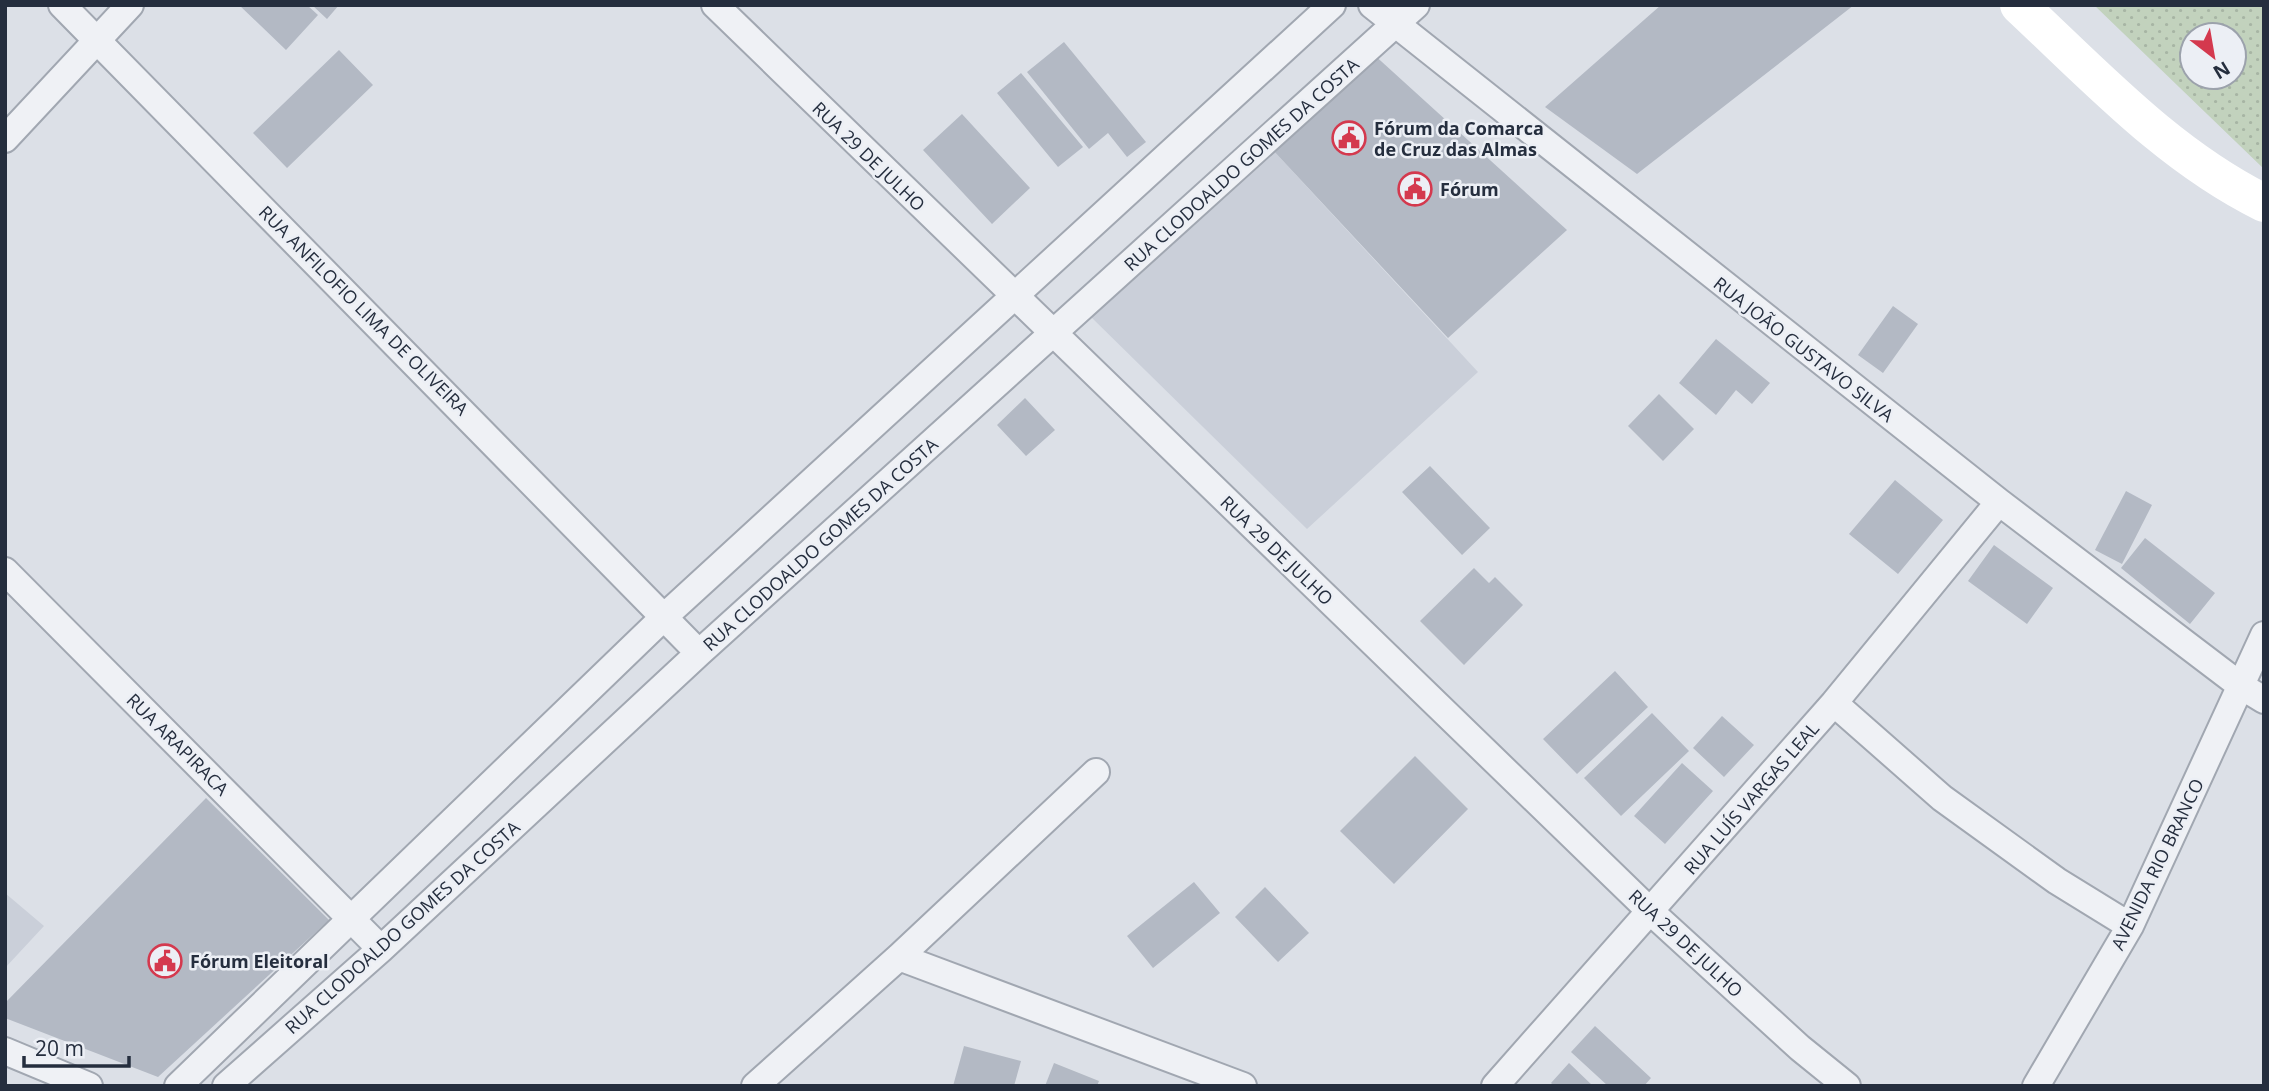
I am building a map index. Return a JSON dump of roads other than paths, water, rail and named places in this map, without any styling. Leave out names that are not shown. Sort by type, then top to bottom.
[{"type":"main road","points":[[2019,5],[2151,128],[2227,185],[2264,203]]},
{"type":"street","name":"RUA ANFILOFIO LIMA DE OLIVEIRA","points":[[62,5],[699,653]]},
{"type":"street","points":[[5,139],[130,5]]},
{"type":"street","name":"RUA 29 DE JULHO","points":[[715,5],[1014,298],[1651,912],[1800,1048],[1847,1086]]},
{"type":"street","name":"RUA CLODOALDO GOMES DA COSTA","points":[[178,1086],[665,616],[1332,5]]},
{"type":"street","name":"RUA JOÃO GUSTAVO SILVA","points":[[1372,5],[1998,502],[2264,701]]},
{"type":"street","name":"RUA CLODOALDO GOMES DA COSTA","points":[[226,1086],[381,949],[699,653],[1416,5]]},
{"type":"street","name":"RUA LUÍS VARGAS LEAL","points":[[1494,1086],[1834,703],[1998,502]]},
{"type":"street","name":"RUA ARAPIRACA","points":[[5,571],[381,949]]},
{"type":"street","name":"AVENIDA RIO BRANCO","points":[[2036,1086],[2130,926],[2264,635]]},
{"type":"street","points":[[1834,703],[1942,798],[2057,881],[2130,926]]},
{"type":"street","points":[[755,1086],[1096,772]]},
{"type":"street","points":[[898,957],[1243,1086]]},
{"type":"street","points":[[5,1051],[89,1086]]},
{"type":"place","name":"Fórum da Comarca de Cruz das Almas","points":[[1349,138]]},
{"type":"place","name":"Fórum","points":[[1415,189]]},
{"type":"place","name":"Fórum Eleitoral","points":[[165,961]]}]
